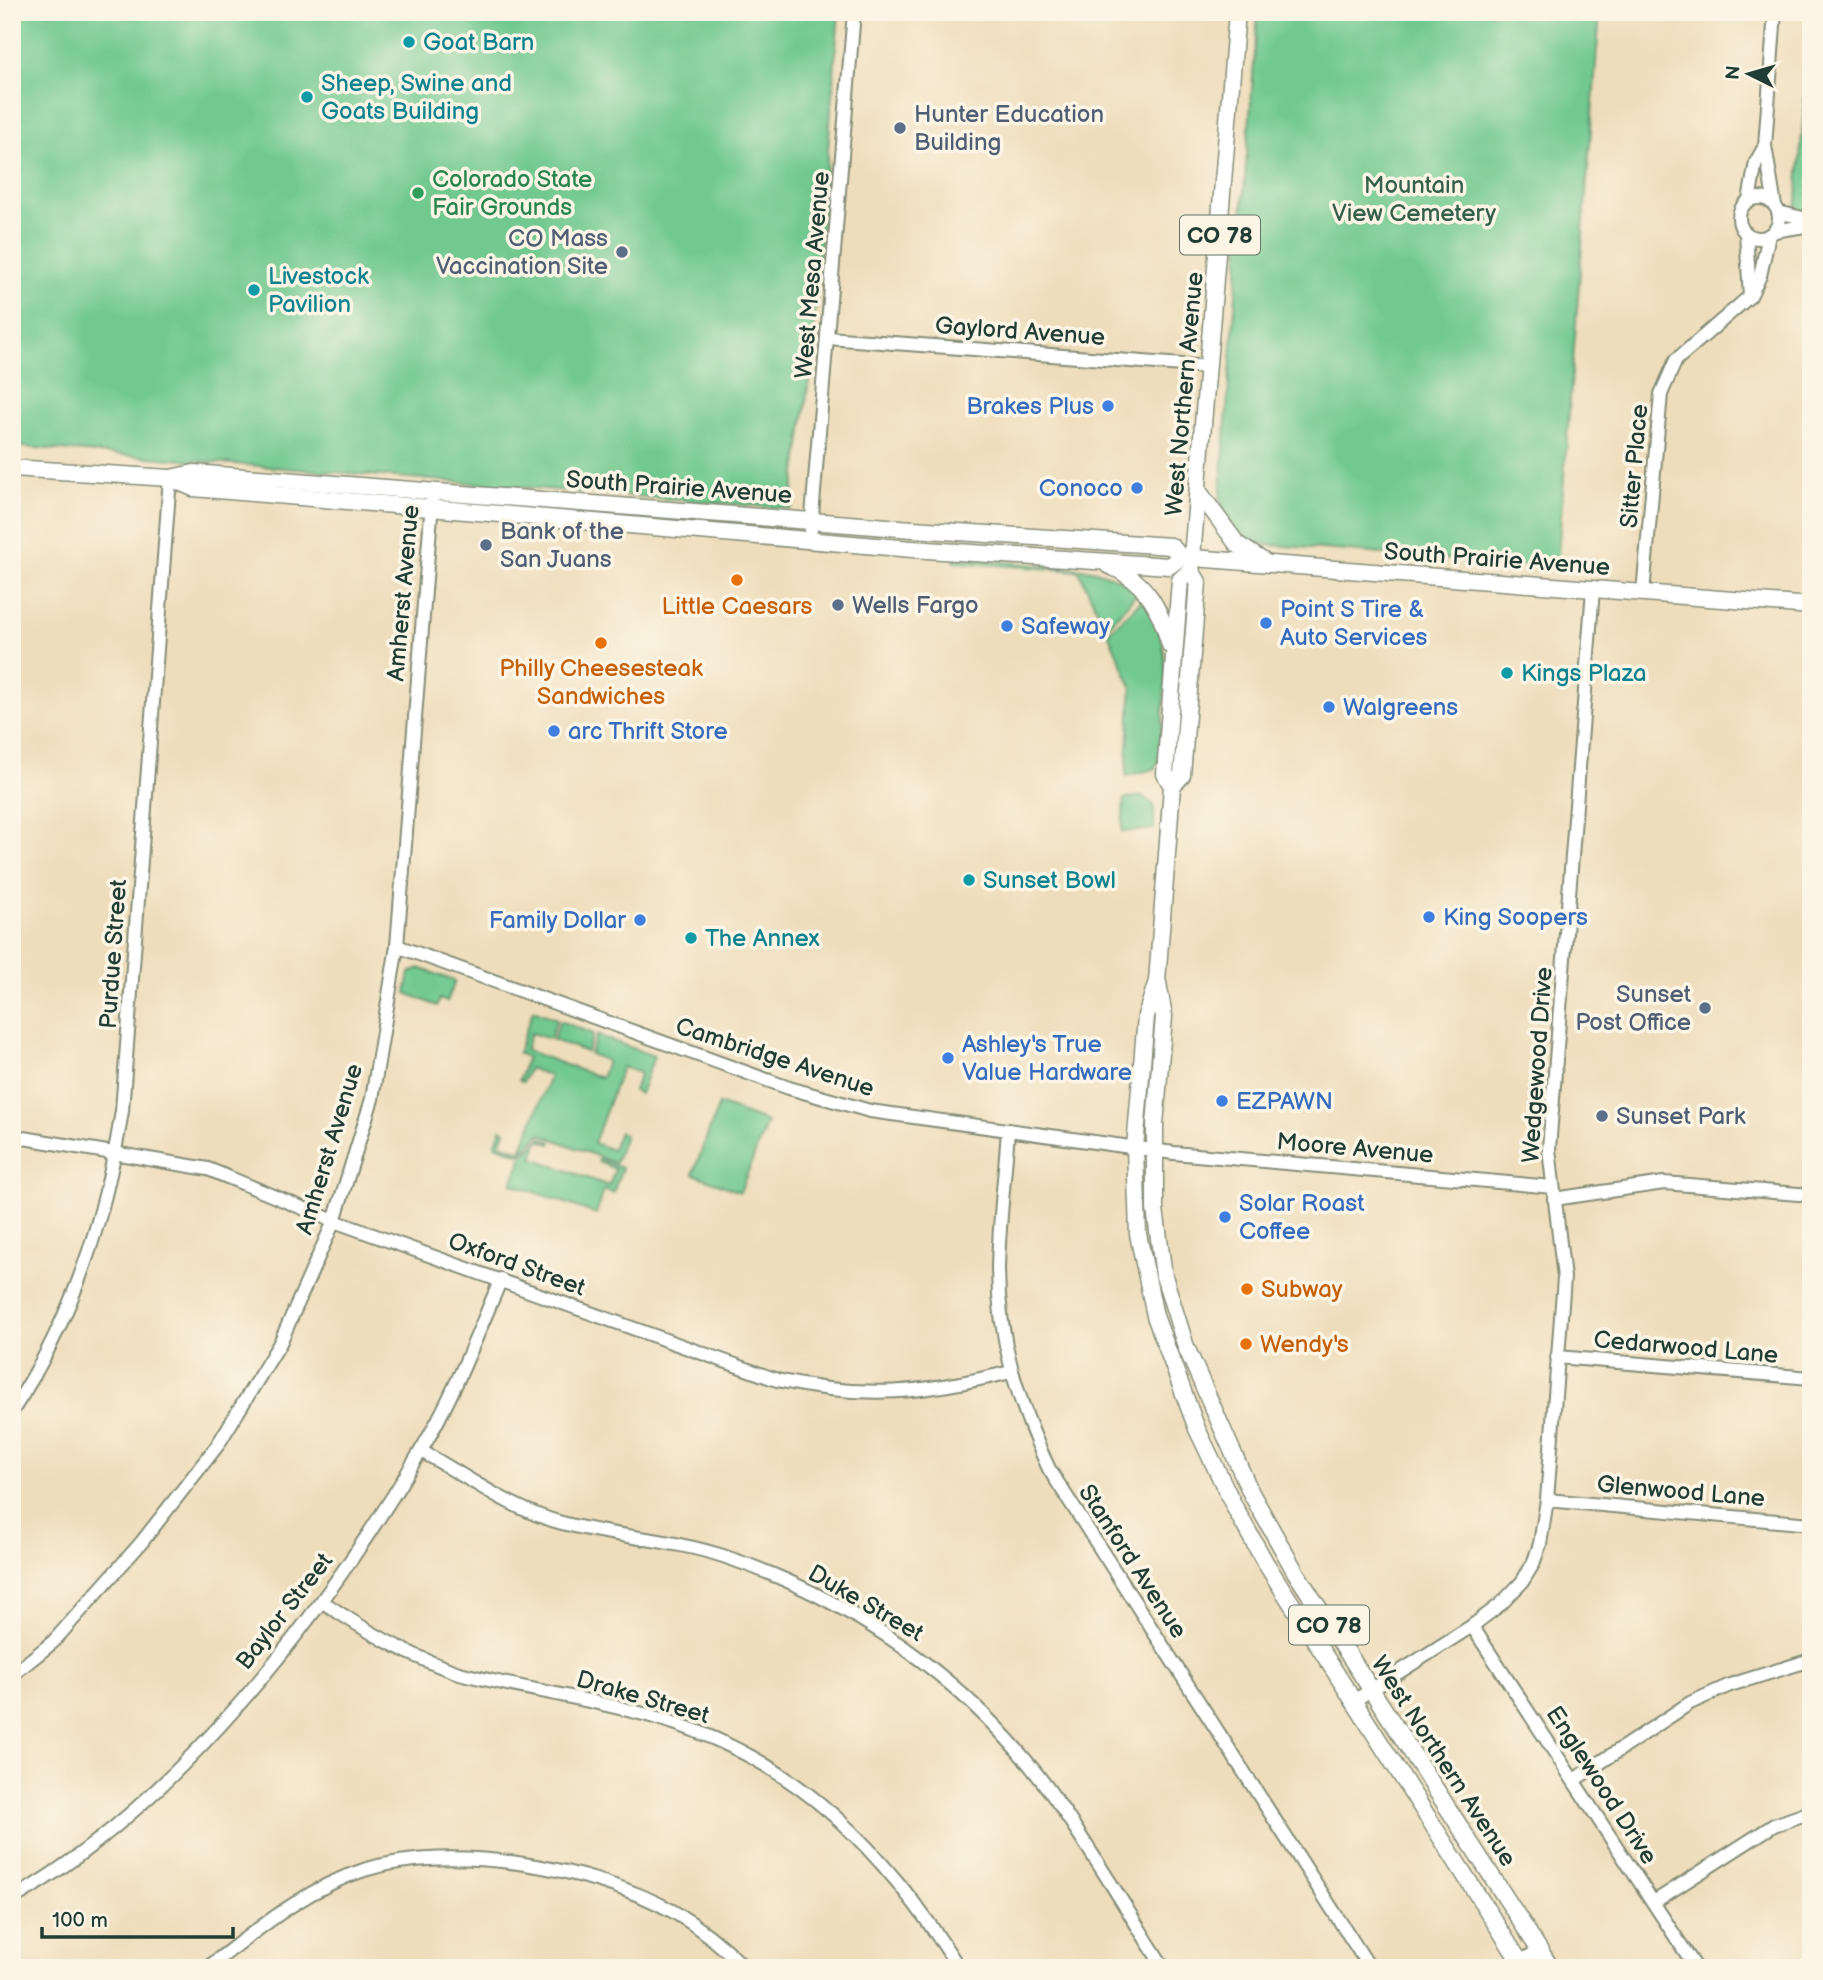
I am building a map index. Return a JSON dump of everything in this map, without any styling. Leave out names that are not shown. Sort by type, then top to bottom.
[{"type":"main road","name":"West Northern Avenue","points":[[1237,12],[1199,492],[1188,562],[1180,580],[1165,774],[1172,786],[1157,981],[1146,1016],[1135,1148],[1138,1234],[1145,1278],[1179,1387],[1236,1510],[1352,1702],[1519,1966]]},
{"type":"main road","name":"South Prairie Avenue","points":[[12,468],[170,478],[194,473],[1171,546],[1188,562]]},
{"type":"main road","name":"South Prairie Avenue","points":[[170,478],[194,488],[810,540],[1169,566],[1188,562],[1268,564],[1811,606]]},
{"type":"main road","points":[[1199,492],[1237,544],[1268,564]]},
{"type":"main road","points":[[1099,561],[1136,580],[1148,592],[1161,614],[1174,656]]},
{"type":"main road","name":"West Northern Avenue","points":[[1172,786],[1182,775],[1198,582],[1188,562]]},
{"type":"main road","name":"West Northern Avenue","points":[[1157,981],[1164,1016],[1154,1151],[1158,1243],[1169,1295],[1186,1347],[1253,1497],[1296,1573],[1551,1968]]},
{"type":"street","name":"West Mesa Avenue","points":[[810,540],[854,12]]},
{"type":"street","points":[[1750,296],[1760,276],[1777,209],[1765,146],[1775,12]]},
{"type":"street","points":[[1750,296],[1746,233],[1739,216],[1749,200],[1756,162],[1765,146]]},
{"type":"street","points":[[1749,200],[1766,199],[1777,209],[1811,220]]},
{"type":"street","points":[[1746,233],[1757,238],[1811,225]]},
{"type":"street","name":"Sitter Place","points":[[1643,593],[1661,394],[1676,360],[1750,296]]},
{"type":"street","name":"Gaylord Avenue","points":[[828,338],[1209,367]]},
{"type":"street","name":"Purdue Street","points":[[12,1411],[60,1328],[86,1268],[115,1155],[122,1111],[170,478]]},
{"type":"street","name":"Amherst Avenue","points":[[12,1675],[53,1642],[141,1543],[217,1446],[280,1343],[334,1221],[372,1099],[397,946],[433,491]]},
{"type":"street","name":"Wedgewood Drive","points":[[1352,1702],[1472,1626],[1501,1604],[1534,1564],[1547,1500],[1564,1278],[1549,1149],[1593,589]]},
{"type":"street","name":"Cambridge Avenue","points":[[397,946],[831,1102],[898,1116],[1154,1151]]},
{"type":"street","name":"Stanford Avenue","points":[[1009,1130],[998,1268],[1001,1313],[1011,1372],[1021,1405],[1049,1469],[1370,1968]]},
{"type":"street","name":"Oxford Street","points":[[12,1136],[208,1169],[334,1221],[501,1279],[750,1372],[816,1389],[846,1393],[907,1392],[954,1386],[1011,1372]]},
{"type":"street","name":"Moore Avenue","points":[[1154,1151],[1554,1193],[1664,1183],[1811,1195]]},
{"type":"street","name":"Baylor Street","points":[[12,1899],[42,1882],[142,1803],[211,1735],[323,1602],[421,1451],[468,1355],[501,1279]]},
{"type":"street","name":"Cedarwood Lane","points":[[1558,1357],[1811,1378]]},
{"type":"street","name":"Duke Street","points":[[421,1451],[519,1507],[560,1523],[720,1556],[776,1576],[892,1637],[944,1677],[998,1729],[1048,1790],[1164,1968]]},
{"type":"street","name":"Glenwood Lane","points":[[1547,1500],[1811,1524]]},
{"type":"street","name":"Drake Street","points":[[323,1602],[394,1647],[427,1662],[459,1673],[663,1720],[703,1734],[761,1762],[828,1808],[864,1841],[923,1911],[959,1968]]},
{"type":"street","name":"Englewood Drive","points":[[1472,1626],[1696,1968]]},
{"type":"street","points":[[1574,1780],[1690,1703],[1730,1685],[1811,1660]]},
{"type":"street","points":[[1654,1902],[1774,1825],[1811,1812]]},
{"type":"street","points":[[207,1968],[275,1916],[334,1881],[396,1862],[454,1857],[513,1863],[622,1888],[674,1912],[708,1934],[745,1968]]},
{"type":"street","points":[[1519,1966],[1539,1950]]},
{"type":"green space","name":"Colorado State Fair Grounds","points":[[12,12],[839,12],[810,374],[791,509],[12,446]]},
{"type":"green space","name":"Mountain View Cemetery","points":[[1258,12],[1600,12],[1557,568],[1260,544],[1244,537],[1230,523],[1220,500]]},
{"type":"green space","points":[[1811,12],[1811,227],[1795,226]]},
{"type":"green space","points":[[955,557],[1093,570],[1119,579],[1137,593],[1106,629],[1079,571],[954,562]]},
{"type":"green space","points":[[1143,599],[1154,616],[1164,655],[1159,760],[1154,769],[1126,776],[1132,687],[1108,633]]},
{"type":"green space","points":[[1142,796],[1154,805],[1154,829],[1122,832],[1124,799]]},
{"type":"green space","points":[[419,968],[455,981],[447,1002],[440,999],[437,1006],[406,993],[410,973]]},
{"type":"green space","points":[[533,1010],[557,1019],[550,1039],[531,1033],[525,1050],[601,1078],[607,1061],[590,1054],[597,1035],[654,1056],[640,1094],[634,1091],[640,1073],[622,1067],[594,1143],[612,1150],[619,1132],[625,1135],[615,1163],[540,1134],[520,1154],[495,1145],[501,1129],[505,1131],[500,1144],[521,1151],[550,1076],[529,1068],[523,1082],[519,1080],[527,1057],[518,1053]]},
{"type":"green space","points":[[560,1021],[593,1034],[587,1052],[553,1040]]},
{"type":"green space","points":[[719,1104],[767,1122],[740,1192],[693,1174]]},
{"type":"green space","points":[[541,1138],[552,1142],[551,1144],[539,1140],[533,1158],[609,1186],[615,1169],[598,1162],[599,1159],[622,1168],[613,1193],[604,1190],[596,1214],[512,1184],[523,1155]]},
{"type":"place","name":"Goat Barn","points":[[409,42]]},
{"type":"place","name":"Sheep, Swine and Goats Building","points":[[307,97]]},
{"type":"place","name":"Hunter Education Building","points":[[900,128]]},
{"type":"place","name":"Colorado State Fair Grounds","points":[[418,193]]},
{"type":"place","name":"CO Mass Vaccination Site","points":[[622,252]]},
{"type":"place","name":"Livestock Pavilion","points":[[254,290]]},
{"type":"place","name":"Brakes Plus","points":[[1108,406]]},
{"type":"place","name":"Conoco","points":[[1137,488]]},
{"type":"place","name":"Bank of the San Juans","points":[[486,545]]},
{"type":"place","name":"Little Caesars","points":[[737,580]]},
{"type":"place","name":"Wells Fargo","points":[[838,605]]},
{"type":"place","name":"Point S Tire & Auto Services","points":[[1266,623]]},
{"type":"place","name":"Safeway","points":[[1007,626]]},
{"type":"place","name":"Philly Cheesesteak Sandwiches","points":[[601,643]]},
{"type":"place","name":"Kings Plaza","points":[[1507,673]]},
{"type":"place","name":"Walgreens","points":[[1329,707]]},
{"type":"place","name":"arc Thrift Store","points":[[554,731]]},
{"type":"place","name":"Sunset Bowl","points":[[969,880]]},
{"type":"place","name":"King Soopers","points":[[1429,917]]},
{"type":"place","name":"Family Dollar","points":[[640,920]]},
{"type":"place","name":"The Annex","points":[[691,938]]},
{"type":"place","name":"Sunset Post Office","points":[[1705,1008]]},
{"type":"place","name":"Ashley's True Value Hardware","points":[[948,1058]]},
{"type":"place","name":"EZPAWN","points":[[1222,1101]]},
{"type":"place","name":"Sunset Park","points":[[1602,1116]]},
{"type":"place","name":"Solar Roast Coffee","points":[[1225,1217]]},
{"type":"place","name":"Subway","points":[[1247,1289]]},
{"type":"place","name":"Wendy's","points":[[1246,1344]]}]
